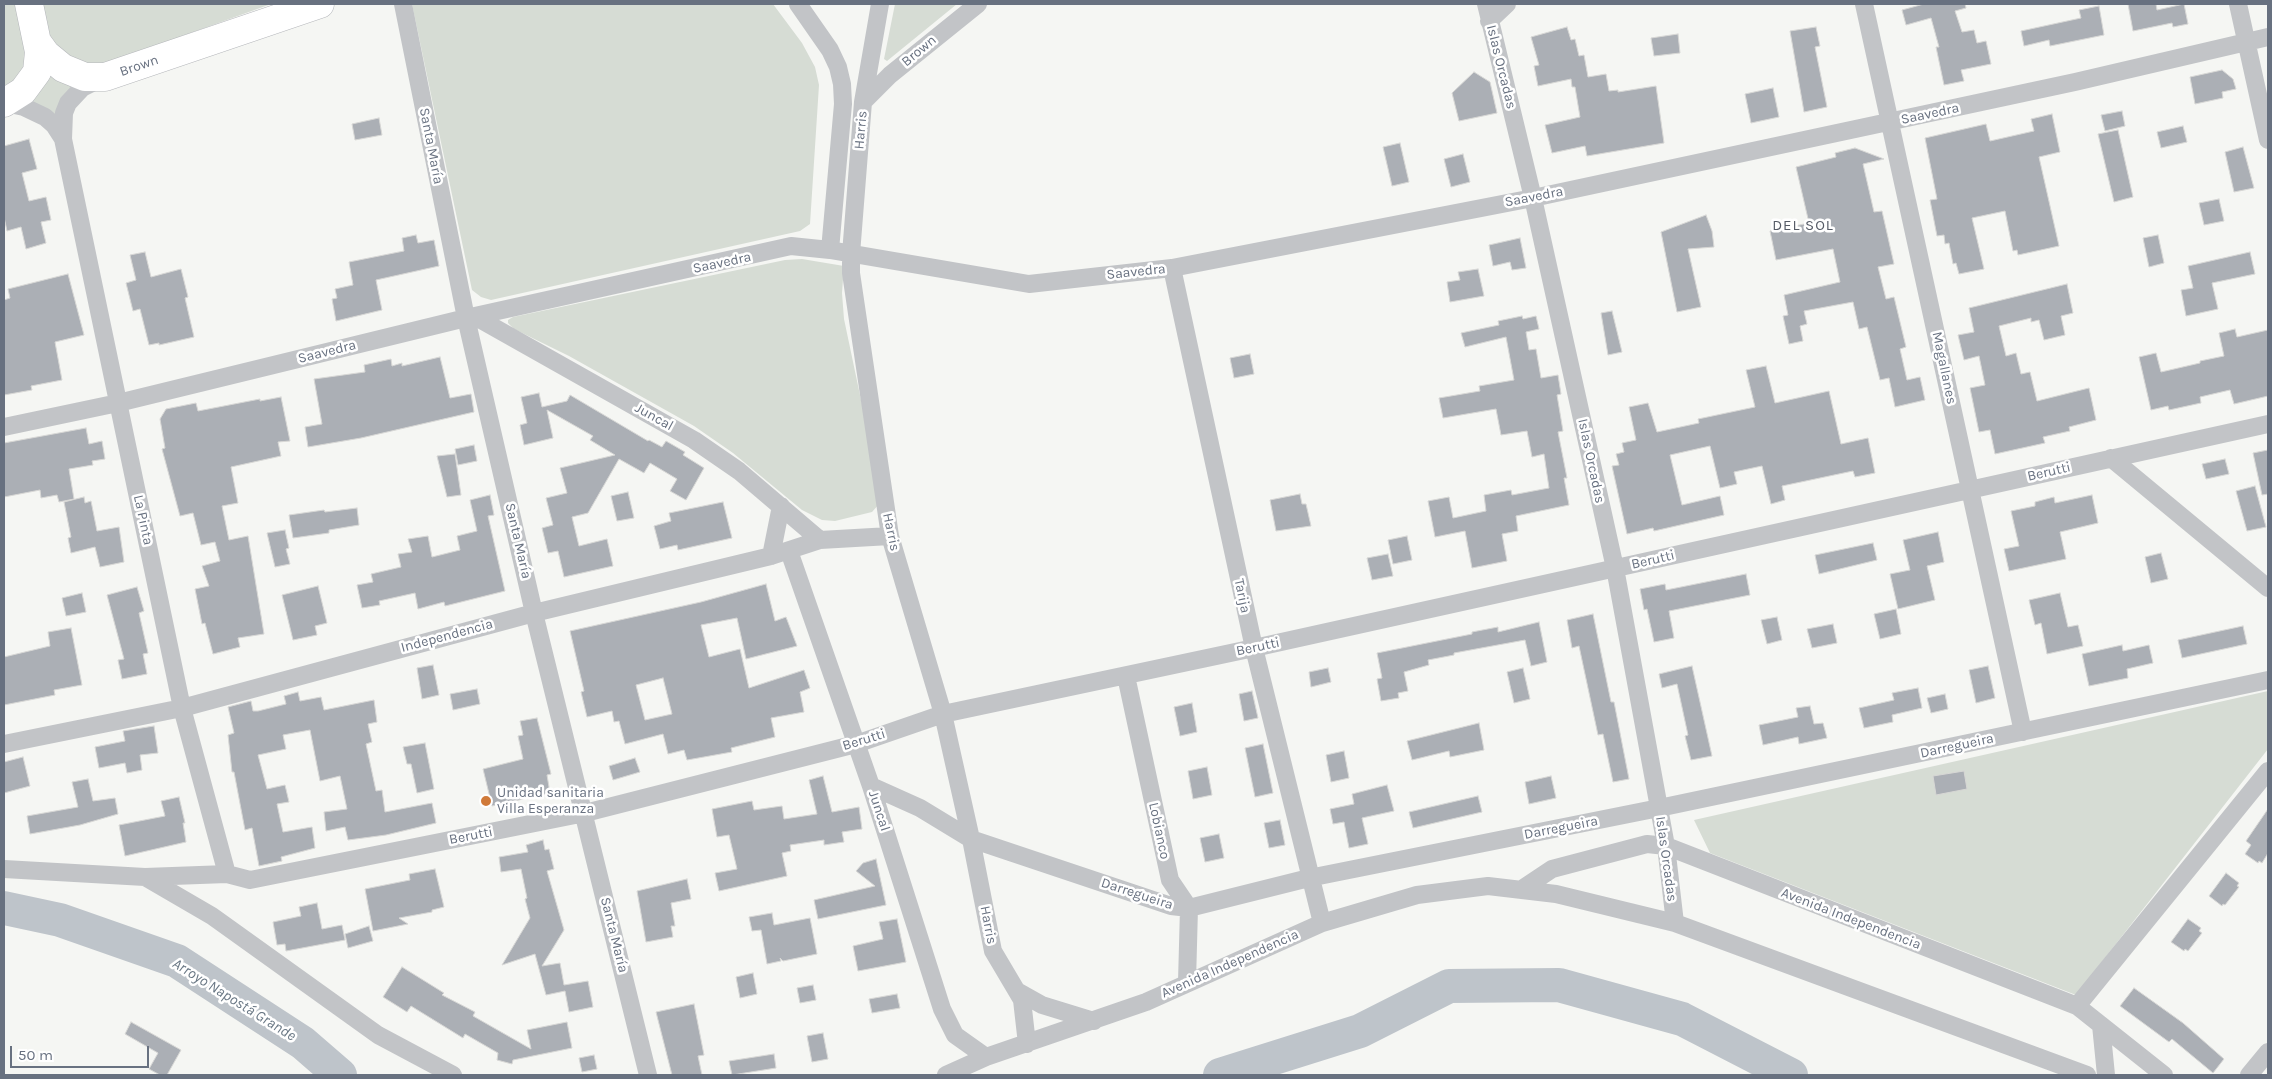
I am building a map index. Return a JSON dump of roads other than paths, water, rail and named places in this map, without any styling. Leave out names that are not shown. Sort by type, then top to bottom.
[{"type":"main road","points":[[4,103],[15,98],[31,82],[39,62],[38,43],[29,4]]},
{"type":"main road","name":"Brown","points":[[38,43],[46,54],[63,68],[85,76],[105,77],[320,4]]},
{"type":"street","name":"Santa María","points":[[403,4],[534,613],[648,1075]]},
{"type":"street","name":"Harris","points":[[798,4],[830,50],[838,67],[842,84],[843,104],[830,250]]},
{"type":"street","name":"Harris","points":[[880,4],[863,102],[851,273],[890,536],[943,714],[971,839],[993,951],[1022,1000],[1028,1044]]},
{"type":"street","name":"Brown","points":[[863,102],[890,75],[978,4]]},
{"type":"street","name":"Islas Orcadas","points":[[1486,4],[1533,198],[1615,568],[1666,846],[1675,923]]},
{"type":"street","points":[[1490,21],[1507,4]]},
{"type":"street","name":"Magallanes","points":[[1864,4],[2024,732]]},
{"type":"street","points":[[2238,4],[2268,140]]},
{"type":"street","name":"Saavedra","points":[[4,427],[118,403],[470,317],[792,246],[830,250],[1029,284],[1172,268],[1533,198],[2075,82],[2268,37]]},
{"type":"street","name":"La Pinta","points":[[105,77],[82,88],[68,103],[64,113],[63,140],[182,708],[227,874]]},
{"type":"street","name":"La Pinta","points":[[4,103],[24,107],[45,117],[54,125],[63,140]]},
{"type":"street","name":"Tarija","points":[[1172,268],[1254,648],[1309,878],[1322,923]]},
{"type":"street","name":"Juncal","points":[[470,317],[694,440],[739,471],[820,540]]},
{"type":"street","name":"Berutti","points":[[227,874],[250,880],[584,813],[856,744],[943,714],[1254,648],[2268,424]]},
{"type":"street","points":[[2111,458],[2268,588]]},
{"type":"street","points":[[771,556],[781,506]]},
{"type":"street","name":"Independencia","points":[[4,744],[182,708],[534,613],[771,556],[820,540],[890,536]]},
{"type":"street","name":"Juncal","points":[[789,551],[871,786],[942,1009],[955,1035],[986,1057]]},
{"type":"street","name":"Lobianco","points":[[1126,676],[1170,880],[1189,908]]},
{"type":"street","name":"Darregueira","points":[[871,786],[920,808],[971,839],[1171,906],[1189,908],[1309,878],[1659,808],[2268,680]]},
{"type":"street","points":[[2077,1006],[2268,771]]},
{"type":"street","name":"Avenida Independencia","points":[[1522,890],[1552,869],[1647,844],[1666,846],[2077,1006],[2164,1075]]},
{"type":"street","points":[[4,869],[145,877],[227,874]]},
{"type":"street","points":[[145,877],[212,916],[378,1035],[453,1075]]},
{"type":"street","name":"Avenida Independencia","points":[[946,1075],[986,1057],[1146,1002],[1322,923],[1417,896],[1488,886],[1556,894],[1675,923],[2087,1075]]},
{"type":"street","points":[[1188,982],[1189,908]]},
{"type":"street","points":[[1017,991],[1042,1005],[1094,1021]]},
{"type":"street","points":[[2101,1025],[2106,1075]]},
{"type":"street","points":[[2249,1075],[2268,1052]]},
{"type":"waterway","name":"Arroyo Napostá Grande","points":[[4,908],[60,920],[177,961],[303,1043],[340,1075]]},
{"type":"waterway","name":"Arroyo Napostá Grande","points":[[1220,1075],[1360,1031],[1449,986],[1559,985],[1682,1019],[1791,1075]]},
{"type":"place","name":"Unidad sanitaria Villa Esperanza","points":[[486,801]]},
{"type":"district","name":"DEL SOL","points":[[1803,226]]}]
